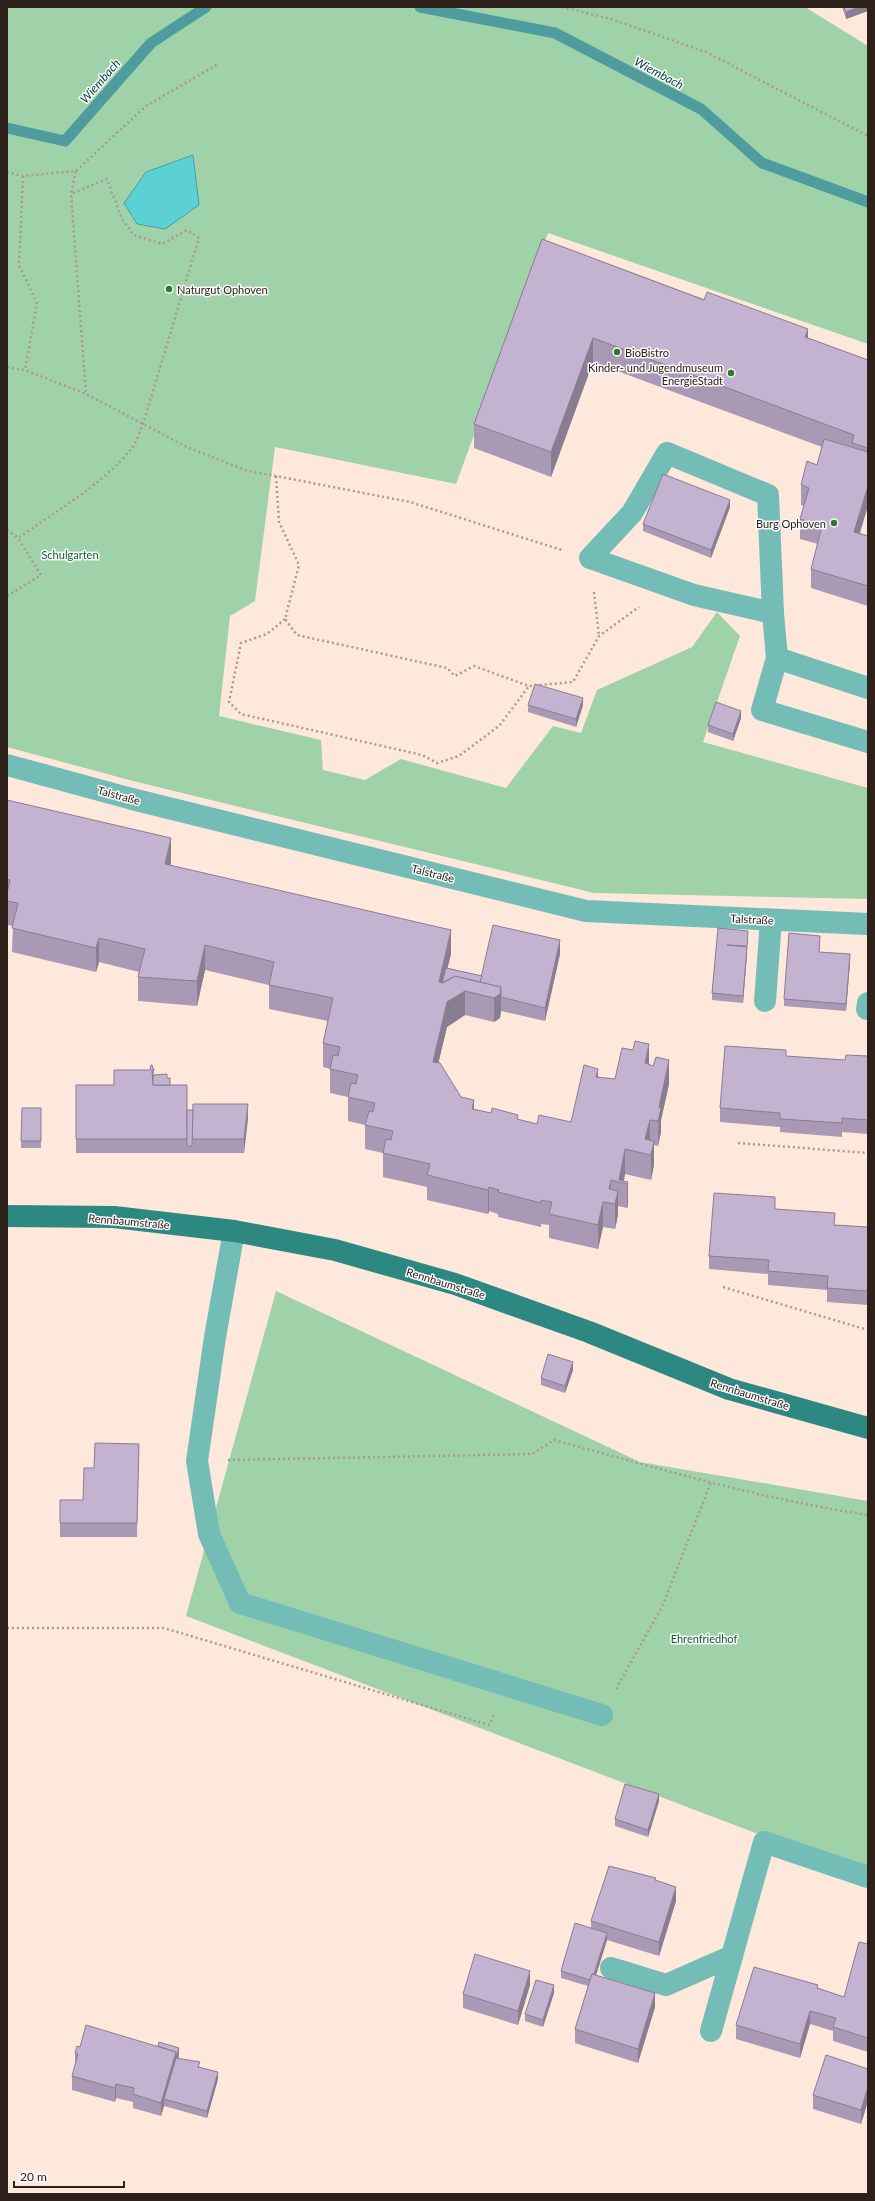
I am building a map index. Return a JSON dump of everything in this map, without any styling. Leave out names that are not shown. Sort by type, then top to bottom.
[{"type":"main road","name":"Rennbaumstraße","points":[[7,1216],[114,1217],[234,1231],[335,1250],[455,1284],[589,1332],[729,1389],[868,1428]]},
{"type":"street","points":[[773,613],[694,595],[590,558],[632,513],[667,453],[768,495],[773,613],[777,658],[762,710],[868,742]]},
{"type":"street","points":[[777,658],[868,688]]},
{"type":"street","name":"Talstraße","points":[[7,765],[132,799],[586,911],[868,924]]},
{"type":"street","points":[[765,1001],[771,920]]},
{"type":"street","points":[[868,1003],[868,1009]]},
{"type":"street","points":[[234,1231],[215,1337],[197,1461],[209,1534],[240,1603],[602,1715]]},
{"type":"street","points":[[711,2031],[764,1842],[868,1877]]},
{"type":"street","points":[[611,1968],[666,1985],[732,1956]]},
{"type":"path","points":[[562,7],[612,19],[706,52],[868,136]]},
{"type":"path","points":[[86,394],[72,194],[76,171],[146,106],[218,64]]},
{"type":"path","points":[[7,172],[23,176],[76,171]]},
{"type":"path","points":[[23,176],[19,266],[37,303],[25,370]]},
{"type":"path","points":[[18,538],[69,503],[116,466],[132,448],[143,424],[199,238],[187,230],[162,244],[134,235],[122,219],[107,178],[72,194]]},
{"type":"path","points":[[7,367],[25,370],[86,394],[189,448],[245,470],[410,502],[590,558],[600,636]]},
{"type":"path","points":[[276,476],[279,522],[298,565],[285,619],[267,634],[240,643],[230,702],[241,714],[422,755],[437,763],[459,756],[499,726],[529,686]]},
{"type":"path","points":[[7,530],[18,538],[41,575],[7,596]]},
{"type":"path","points":[[285,619],[297,635],[447,668],[456,676],[474,666],[529,686],[573,682],[600,636],[643,604]]},
{"type":"path","points":[[738,1143],[868,1153]]},
{"type":"path","points":[[723,1287],[868,1330]]},
{"type":"path","points":[[197,1461],[532,1454],[554,1440],[711,1482],[833,1510],[868,1515]]},
{"type":"path","points":[[602,1715],[662,1607],[711,1482]]},
{"type":"path","points":[[7,1628],[164,1628],[489,1725],[508,1685]]},
{"type":"green space","name":"Schulgarten","points":[[7,7],[805,7],[868,46],[868,344],[548,233],[456,484],[275,447],[255,601],[230,616],[219,716],[321,740],[323,770],[365,780],[401,759],[506,788],[553,726],[581,733],[597,690],[692,647],[717,612],[740,636],[703,742],[868,788],[868,899],[594,893],[133,781],[7,747]]},
{"type":"green space","name":"Ehrenfriedhof","points":[[276,1291],[640,1462],[868,1501],[868,1876],[186,1616]]},
{"type":"water","points":[[193,155],[199,205],[165,229],[137,224],[124,203],[146,172]]},
{"type":"building","points":[[844,7],[859,7],[846,12]]},
{"type":"building","name":"Kinder- und Jugendmuseum EnergieStadt","points":[[542,239],[704,300],[707,292],[808,329],[805,337],[868,360],[868,448],[852,443],[854,435],[593,338],[551,452],[474,424]]},
{"type":"building","name":"Burg Ophoven","points":[[824,439],[868,452],[868,486],[854,532],[868,536],[868,586],[811,569],[822,526],[800,519],[809,488],[801,485],[807,461],[817,465]]},
{"type":"building","points":[[663,474],[730,500],[711,550],[643,524]]},
{"type":"building","points":[[535,684],[583,698],[576,719],[528,705]]},
{"type":"building","points":[[716,702],[741,711],[733,734],[708,725]]},
{"type":"building","points":[[7,800],[171,838],[165,864],[451,930],[439,982],[443,983],[455,976],[501,987],[500,994],[494,998],[465,991],[447,1002],[433,1062],[440,1063],[461,1097],[474,1100],[472,1109],[491,1113],[492,1108],[518,1115],[517,1119],[537,1124],[539,1115],[571,1122],[584,1065],[598,1069],[596,1077],[615,1079],[622,1048],[633,1050],[635,1041],[649,1044],[645,1063],[653,1066],[656,1057],[669,1060],[659,1107],[661,1108],[658,1121],[650,1120],[645,1139],[654,1141],[651,1155],[625,1149],[619,1180],[628,1182],[627,1184],[611,1180],[609,1189],[618,1191],[615,1204],[603,1202],[598,1225],[549,1214],[552,1202],[541,1200],[541,1203],[498,1192],[499,1190],[489,1187],[488,1190],[427,1175],[430,1164],[383,1153],[386,1139],[391,1140],[393,1131],[365,1125],[369,1111],[373,1112],[375,1103],[348,1097],[351,1083],[356,1084],[358,1075],[330,1069],[333,1055],[338,1056],[340,1047],[323,1043],[333,998],[269,985],[274,962],[205,945],[197,981],[138,977],[145,949],[99,938],[96,948],[12,928],[18,903],[7,901],[10,880],[7,879]]},
{"type":"building","points":[[493,925],[560,940],[545,1008],[501,997],[501,987],[480,982]]},
{"type":"building","points":[[718,928],[748,931],[747,946],[727,945],[747,947],[743,996],[712,993]]},
{"type":"building","points":[[789,933],[820,936],[819,952],[850,954],[846,1004],[784,999]]},
{"type":"building","points":[[446,968],[482,976],[480,982],[455,976],[442,983]]},
{"type":"building","points":[[725,1046],[786,1050],[786,1056],[845,1060],[846,1055],[868,1056],[868,1120],[842,1118],[842,1123],[780,1119],[780,1113],[720,1108]]},
{"type":"building","points":[[151,1065],[154,1070],[152,1070],[153,1085],[187,1085],[187,1139],[76,1139],[76,1085],[114,1085],[114,1070],[150,1070]]},
{"type":"building","points":[[167,1074],[167,1078],[170,1078],[170,1085],[153,1085],[154,1075]]},
{"type":"building","points":[[193,1104],[248,1104],[244,1139],[192,1139]]},
{"type":"building","points":[[22,1108],[41,1108],[41,1141],[21,1141]]},
{"type":"building","points":[[187,1110],[193,1110],[192,1146],[187,1146]]},
{"type":"building","points":[[714,1193],[775,1197],[775,1209],[835,1213],[834,1225],[868,1227],[868,1291],[827,1288],[828,1276],[768,1271],[769,1260],[709,1256]]},
{"type":"building","points":[[548,1354],[573,1362],[565,1386],[541,1378]]},
{"type":"building","points":[[95,1443],[139,1444],[137,1523],[60,1523],[60,1500],[83,1500],[84,1468],[94,1468]]},
{"type":"building","points":[[625,1784],[659,1794],[648,1830],[615,1819]]},
{"type":"building","points":[[609,1866],[656,1878],[655,1880],[676,1887],[659,1942],[591,1921]]},
{"type":"building","points":[[575,1923],[607,1933],[594,1974],[592,1974],[590,1980],[561,1971]]},
{"type":"building","points":[[859,1942],[868,1944],[868,2038],[833,2027],[836,2018],[810,2011],[800,2044],[736,2025],[754,1967],[818,1985],[817,1988],[844,1997]]},
{"type":"building","points":[[475,1954],[530,1971],[518,2011],[463,1994]]},
{"type":"building","points":[[592,1974],[655,1993],[638,2049],[575,2029]]},
{"type":"building","points":[[536,1980],[554,1985],[543,2020],[525,2014]]},
{"type":"building","points":[[86,2025],[176,2052],[161,2103],[133,2094],[134,2088],[116,2084],[115,2088],[72,2076],[78,2054],[75,2053],[77,2046],[80,2047]]},
{"type":"building","points":[[159,2042],[179,2048],[176,2058],[176,2052],[158,2046]]},
{"type":"building","points":[[826,2055],[868,2069],[868,2087],[861,2110],[813,2095]]},
{"type":"building","points":[[176,2058],[200,2062],[198,2067],[218,2072],[207,2111],[164,2099]]},
{"type":"waterway","name":"Wiembach","points":[[7,128],[65,141],[151,43],[206,7]]},
{"type":"waterway","name":"Wiembach","points":[[420,7],[555,33],[701,109],[762,163],[868,202]]},
{"type":"place","name":"Naturgut Ophoven","points":[[169,289]]},
{"type":"place","name":"BioBistro","points":[[617,352]]},
{"type":"place","name":"Kinder- und Jugendmuseum EnergieStadt","points":[[731,373]]},
{"type":"place","name":"Burg Ophoven","points":[[834,523]]}]
